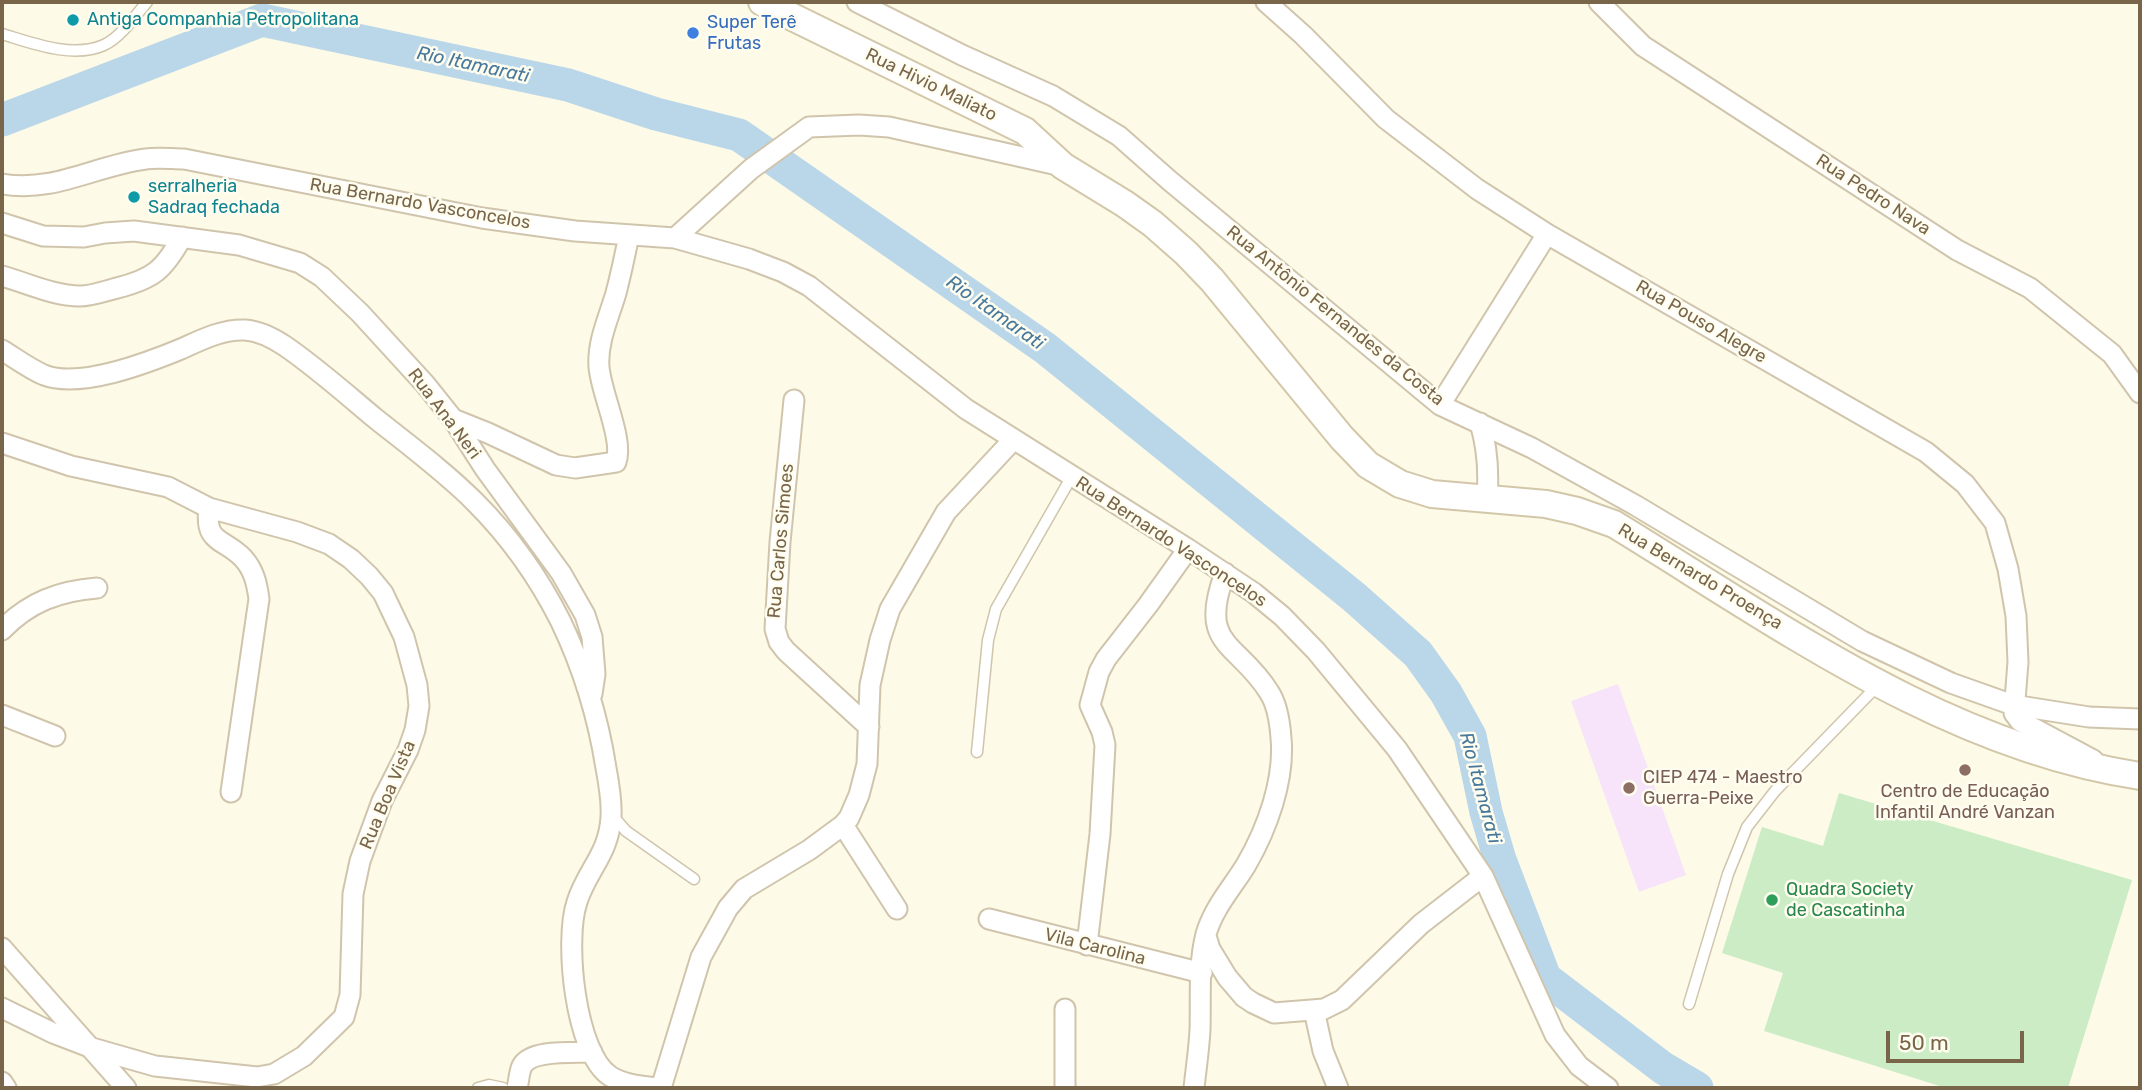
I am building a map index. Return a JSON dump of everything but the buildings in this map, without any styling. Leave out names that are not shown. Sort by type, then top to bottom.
[{"type":"street","name":"Rua Hivio Maliato","points":[[762,2],[1025,131],[1063,166],[1090,182]]},
{"type":"street","name":"Rua Antônio Fernandes da Costa","points":[[857,2],[962,55],[1053,96],[1119,136],[1440,405],[1532,448],[1635,505],[1862,640],[2017,713]]},
{"type":"street","name":"Rua Pouso Alegre","points":[[1266,2],[1303,35],[1386,119],[1477,190],[1547,234],[1926,452],[1965,484],[1994,523],[2008,569],[2016,616],[2017,713]]},
{"type":"street","name":"Rua Pedro Nava","points":[[1599,2],[1654,54],[1957,250],[2030,288],[2112,354],[2140,393]]},
{"type":"street","points":[[675,238],[751,169],[809,127],[889,127],[1063,166]]},
{"type":"street","name":"Rua Bernardo Vasconcelos","points":[[2,184],[27,186],[56,183],[146,159],[184,159],[482,218],[575,231],[675,238],[748,259],[783,272],[809,286],[924,378],[1013,440],[1225,573],[1282,616],[1316,650],[1397,749],[1483,876],[1555,1035],[1579,1066],[1608,1088]]},
{"type":"street","name":"Rua Bernardo Proença","points":[[1090,182],[1135,210],[1186,253],[1260,337],[1342,438],[1368,465],[1400,484],[1432,494],[1546,504],[1614,524],[1879,684],[2003,741],[2061,759],[2128,774]]},
{"type":"street","name":"Rua Ana Neri","points":[[2,223],[43,236],[85,237],[134,231],[239,245],[300,263],[322,277],[368,321],[453,419],[485,469],[561,573],[585,615],[592,637],[595,674],[591,699]]},
{"type":"street","points":[[1440,405],[1547,234]]},
{"type":"street","points":[[453,419],[556,465],[575,468],[616,461],[618,444],[598,365],[600,345],[621,275],[629,235]]},
{"type":"street","points":[[2,276],[65,294],[82,296],[97,293],[133,284],[156,274],[163,268],[182,237]]},
{"type":"street","points":[[2,350],[46,376],[77,379],[93,378],[170,354],[214,335],[248,330],[267,336],[284,346],[437,468],[476,503],[541,586],[561,622],[591,699],[602,743],[611,814],[609,835],[600,859],[578,899],[570,939],[575,990],[592,1052],[599,1066],[611,1077],[626,1083],[659,1088],[702,957],[728,908],[744,889],[797,858],[843,825],[854,807],[864,780],[870,685],[890,609],[935,527],[1013,440]]},
{"type":"street","name":"Rua Carlos Simoes","points":[[794,400],[780,542],[775,629],[779,642],[786,651],[869,727]]},
{"type":"street","points":[[1480,423],[1488,452],[1487,499]]},
{"type":"street","name":"Rua Boa Vista","points":[[2,443],[71,466],[168,487],[209,508],[297,532],[329,544],[351,559],[383,593],[412,661],[419,706],[408,750],[379,810],[360,861],[353,894],[350,995],[344,1017],[304,1056],[274,1074],[257,1077],[155,1066],[92,1048],[53,1033],[2,1008]]},
{"type":"street","points":[[209,508],[211,534],[243,558],[252,570],[260,599],[231,792]]},
{"type":"street","points":[[1087,945],[1100,834],[1105,758],[1102,732],[1090,705],[1094,686],[1106,659],[1188,549]]},
{"type":"street","points":[[1194,1088],[1206,935],[1225,893],[1245,866],[1258,842],[1276,788],[1281,751],[1278,718],[1270,693],[1219,633],[1216,601],[1225,573]]},
{"type":"street","points":[[2,630],[24,609],[48,597],[97,587]]},
{"type":"street","points":[[2017,713],[2140,719]]},
{"type":"street","name":"Rua Bernardo Proença","points":[[2017,713],[2128,774]]},
{"type":"street","points":[[2,715],[55,736]]},
{"type":"street","points":[[843,825],[897,909]]},
{"type":"street","points":[[1206,935],[1210,949],[1227,977],[1244,997],[1253,1003],[1274,1013],[1334,1006],[1420,924],[1483,876]]},
{"type":"street","name":"Vila Carolina","points":[[989,919],[1202,974]]},
{"type":"street","points":[[2,948],[126,1088]]},
{"type":"street","points":[[1065,1009],[1065,1088]]},
{"type":"street","points":[[1314,1010],[1329,1069],[1338,1088]]},
{"type":"street","points":[[517,1088],[522,1066],[527,1059],[550,1054],[592,1052]]},
{"type":"street","points":[[2,1082],[6,1088]]},
{"type":"lane","points":[[2,33],[59,49],[82,50],[105,45],[129,24],[147,2]]},
{"type":"lane","points":[[977,752],[988,640],[996,609],[1072,476]]},
{"type":"lane","points":[[1689,1004],[1728,874],[1747,827],[1775,791],[1879,684]]},
{"type":"lane","points":[[611,814],[626,831],[694,879]]},
{"type":"lane","points":[[478,1088],[503,1088]]},
{"type":"shaded area","name":"CIEP 474 - Maestro Guerra-Peixe","points":[[1618,684],[1686,875],[1639,892],[1571,701]]},
{"type":"green space","points":[[1839,793],[2132,880],[2068,1088],[1946,1088],[1764,1031],[1783,973],[1722,953],[1762,827],[1823,846]]},
{"type":"waterway","name":"Rio Itamarati","points":[[2,120],[262,20],[568,85],[656,114],[739,135],[1045,348],[1354,597],[1418,654],[1446,693],[1470,736],[1486,812],[1500,860],[1545,978],[1663,1068],[1697,1088]]},
{"type":"place","name":"Antiga Companhia Petropolitana","points":[[73,20]]},
{"type":"place","name":"Super Terê Frutas","points":[[693,33]]},
{"type":"place","name":"serralheria Sadraq fechada","points":[[134,197]]},
{"type":"place","name":"Centro de Educação Infantil André Vanzan","points":[[1965,770]]},
{"type":"place","name":"CIEP 474 - Maestro Guerra-Peixe","points":[[1629,788]]},
{"type":"place","name":"Quadra Society de Cascatinha","points":[[1772,900]]}]
